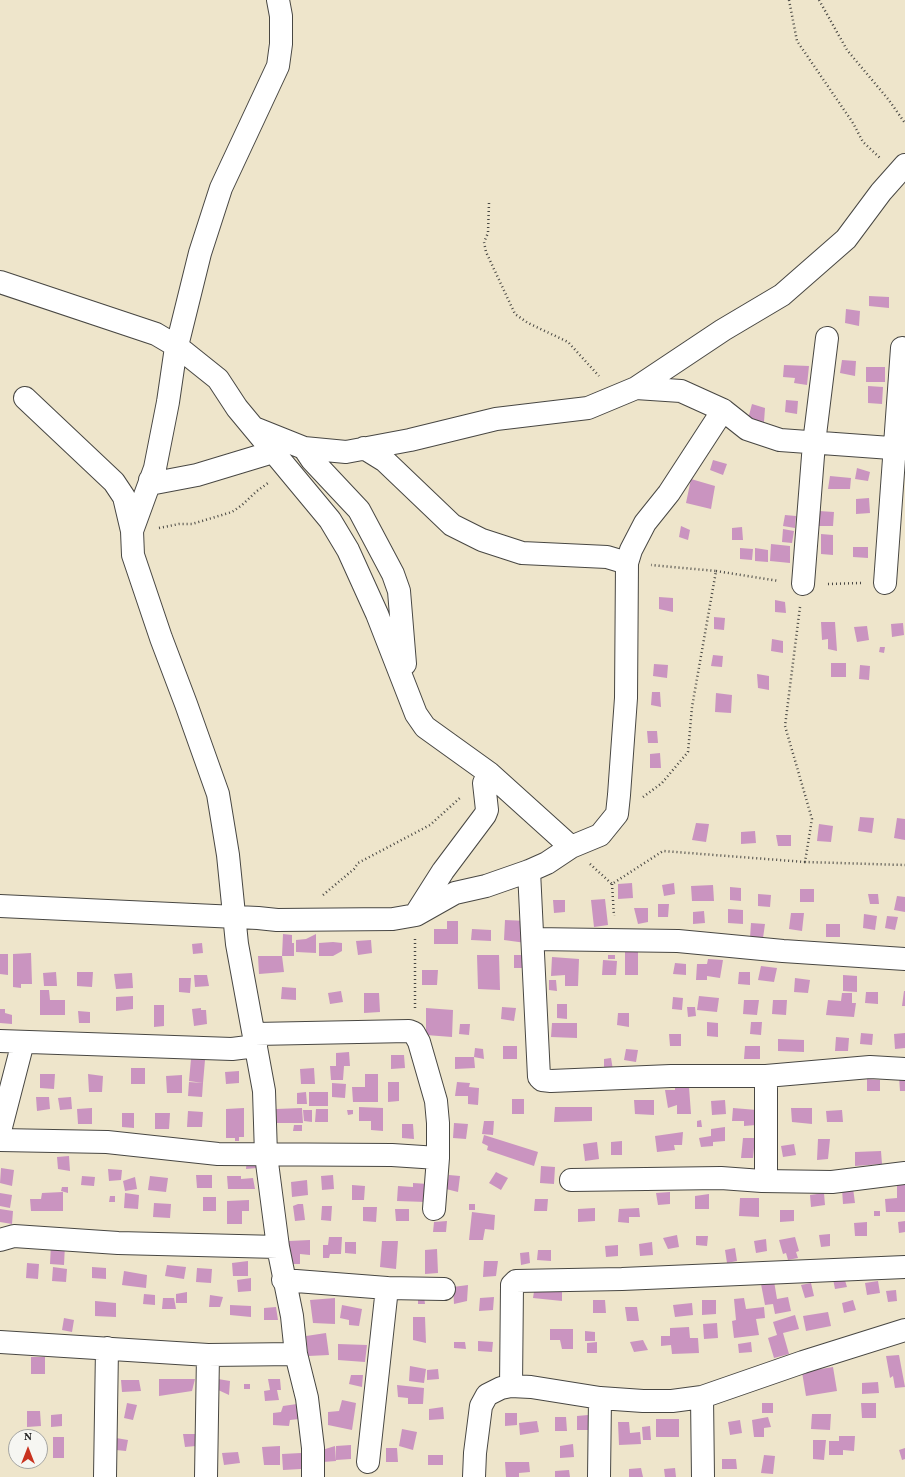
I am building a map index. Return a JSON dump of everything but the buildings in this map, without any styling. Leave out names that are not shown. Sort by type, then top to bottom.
[{"type":"street","points":[[132,531],[150,480],[168,402],[178,347],[200,253],[221,188],[278,66],[282,44],[282,16],[278,0]]},
{"type":"street","points":[[251,426],[304,448],[346,452],[410,440],[496,419],[588,408],[626,392],[723,330],[782,295],[846,239],[881,192],[901,170]]},
{"type":"street","points":[[0,282],[156,334],[178,347],[218,379],[251,426],[330,520],[348,550],[377,614],[416,714],[425,727],[570,847]]},
{"type":"street","points":[[803,584],[814,443],[827,338]]},
{"type":"street","points":[[885,583],[899,449],[902,348]]},
{"type":"street","points":[[626,392],[681,392],[723,410],[747,429],[780,440],[899,449]]},
{"type":"street","points":[[25,398],[114,482],[124,497],[132,531],[133,555],[218,794],[228,855],[237,944],[264,1091],[266,1155],[278,1247],[283,1280],[292,1316],[296,1354],[307,1398],[313,1448],[313,1477]]},
{"type":"street","points":[[0,906],[277,920],[393,919],[416,915],[455,893],[486,886],[529,871],[547,863],[570,847],[600,835],[617,814],[626,698],[627,563],[631,550],[645,523],[669,493],[723,410]]},
{"type":"street","points":[[304,448],[312,460],[359,510],[393,574],[399,591],[404,662],[421,707],[439,739]]},
{"type":"street","points":[[364,448],[385,461],[452,525],[482,540],[522,552],[607,557],[627,563]]},
{"type":"street","points":[[150,480],[156,483],[197,475],[273,452]]},
{"type":"street","points":[[416,915],[443,871],[486,815],[486,778]]},
{"type":"street","points":[[529,871],[534,939],[538,1078],[551,1081],[671,1076],[766,1076],[870,1067],[905,1069]]},
{"type":"street","points":[[534,939],[678,941],[783,951],[905,959]]},
{"type":"street","points":[[0,1041],[232,1050],[255,1040],[409,1030],[414,1033],[419,1042],[436,1101],[438,1123],[438,1158],[434,1209]]},
{"type":"street","points":[[0,1131],[23,1042]]},
{"type":"street","points":[[766,1076],[766,1181]]},
{"type":"street","points":[[0,1140],[107,1142],[218,1154],[392,1154],[438,1158]]},
{"type":"street","points":[[570,1180],[721,1178],[766,1181],[832,1182],[905,1174]]},
{"type":"street","points":[[0,1240],[14,1236],[118,1243],[278,1247]]},
{"type":"street","points":[[511,1386],[512,1285],[516,1281],[622,1279],[905,1267]]},
{"type":"street","points":[[283,1280],[387,1288],[444,1289]]},
{"type":"street","points":[[368,1462],[387,1288]]},
{"type":"street","points":[[474,1477],[475,1452],[481,1406],[487,1395],[501,1388],[511,1386],[531,1387],[600,1398],[672,1401],[702,1397],[803,1362],[905,1330]]},
{"type":"street","points":[[0,1342],[208,1355],[296,1354]]},
{"type":"street","points":[[106,1477],[107,1348]]},
{"type":"street","points":[[206,1477],[208,1355]]},
{"type":"street","points":[[702,1397],[703,1477]]},
{"type":"street","points":[[599,1477],[600,1398]]},
{"type":"path","points":[[789,0],[797,41],[863,142],[901,170]]},
{"type":"path","points":[[819,0],[848,50],[888,99],[905,123]]},
{"type":"path","points":[[489,203],[488,233],[484,242],[486,252],[515,314],[528,324],[568,342],[626,392]]},
{"type":"path","points":[[132,531],[179,524],[192,524],[232,512],[242,505],[256,491],[288,470]]},
{"type":"path","points":[[627,563],[716,571],[803,584],[885,583]]},
{"type":"path","points":[[617,814],[662,783],[688,752],[692,707],[716,571]]},
{"type":"path","points":[[803,584],[785,726],[812,819],[805,862]]},
{"type":"path","points":[[321,897],[354,870],[358,863],[430,825],[463,795],[486,778]]},
{"type":"path","points":[[570,847],[612,884],[616,941]]},
{"type":"path","points":[[612,884],[663,851],[805,862],[905,865]]},
{"type":"path","points":[[414,1033],[416,915]]}]
